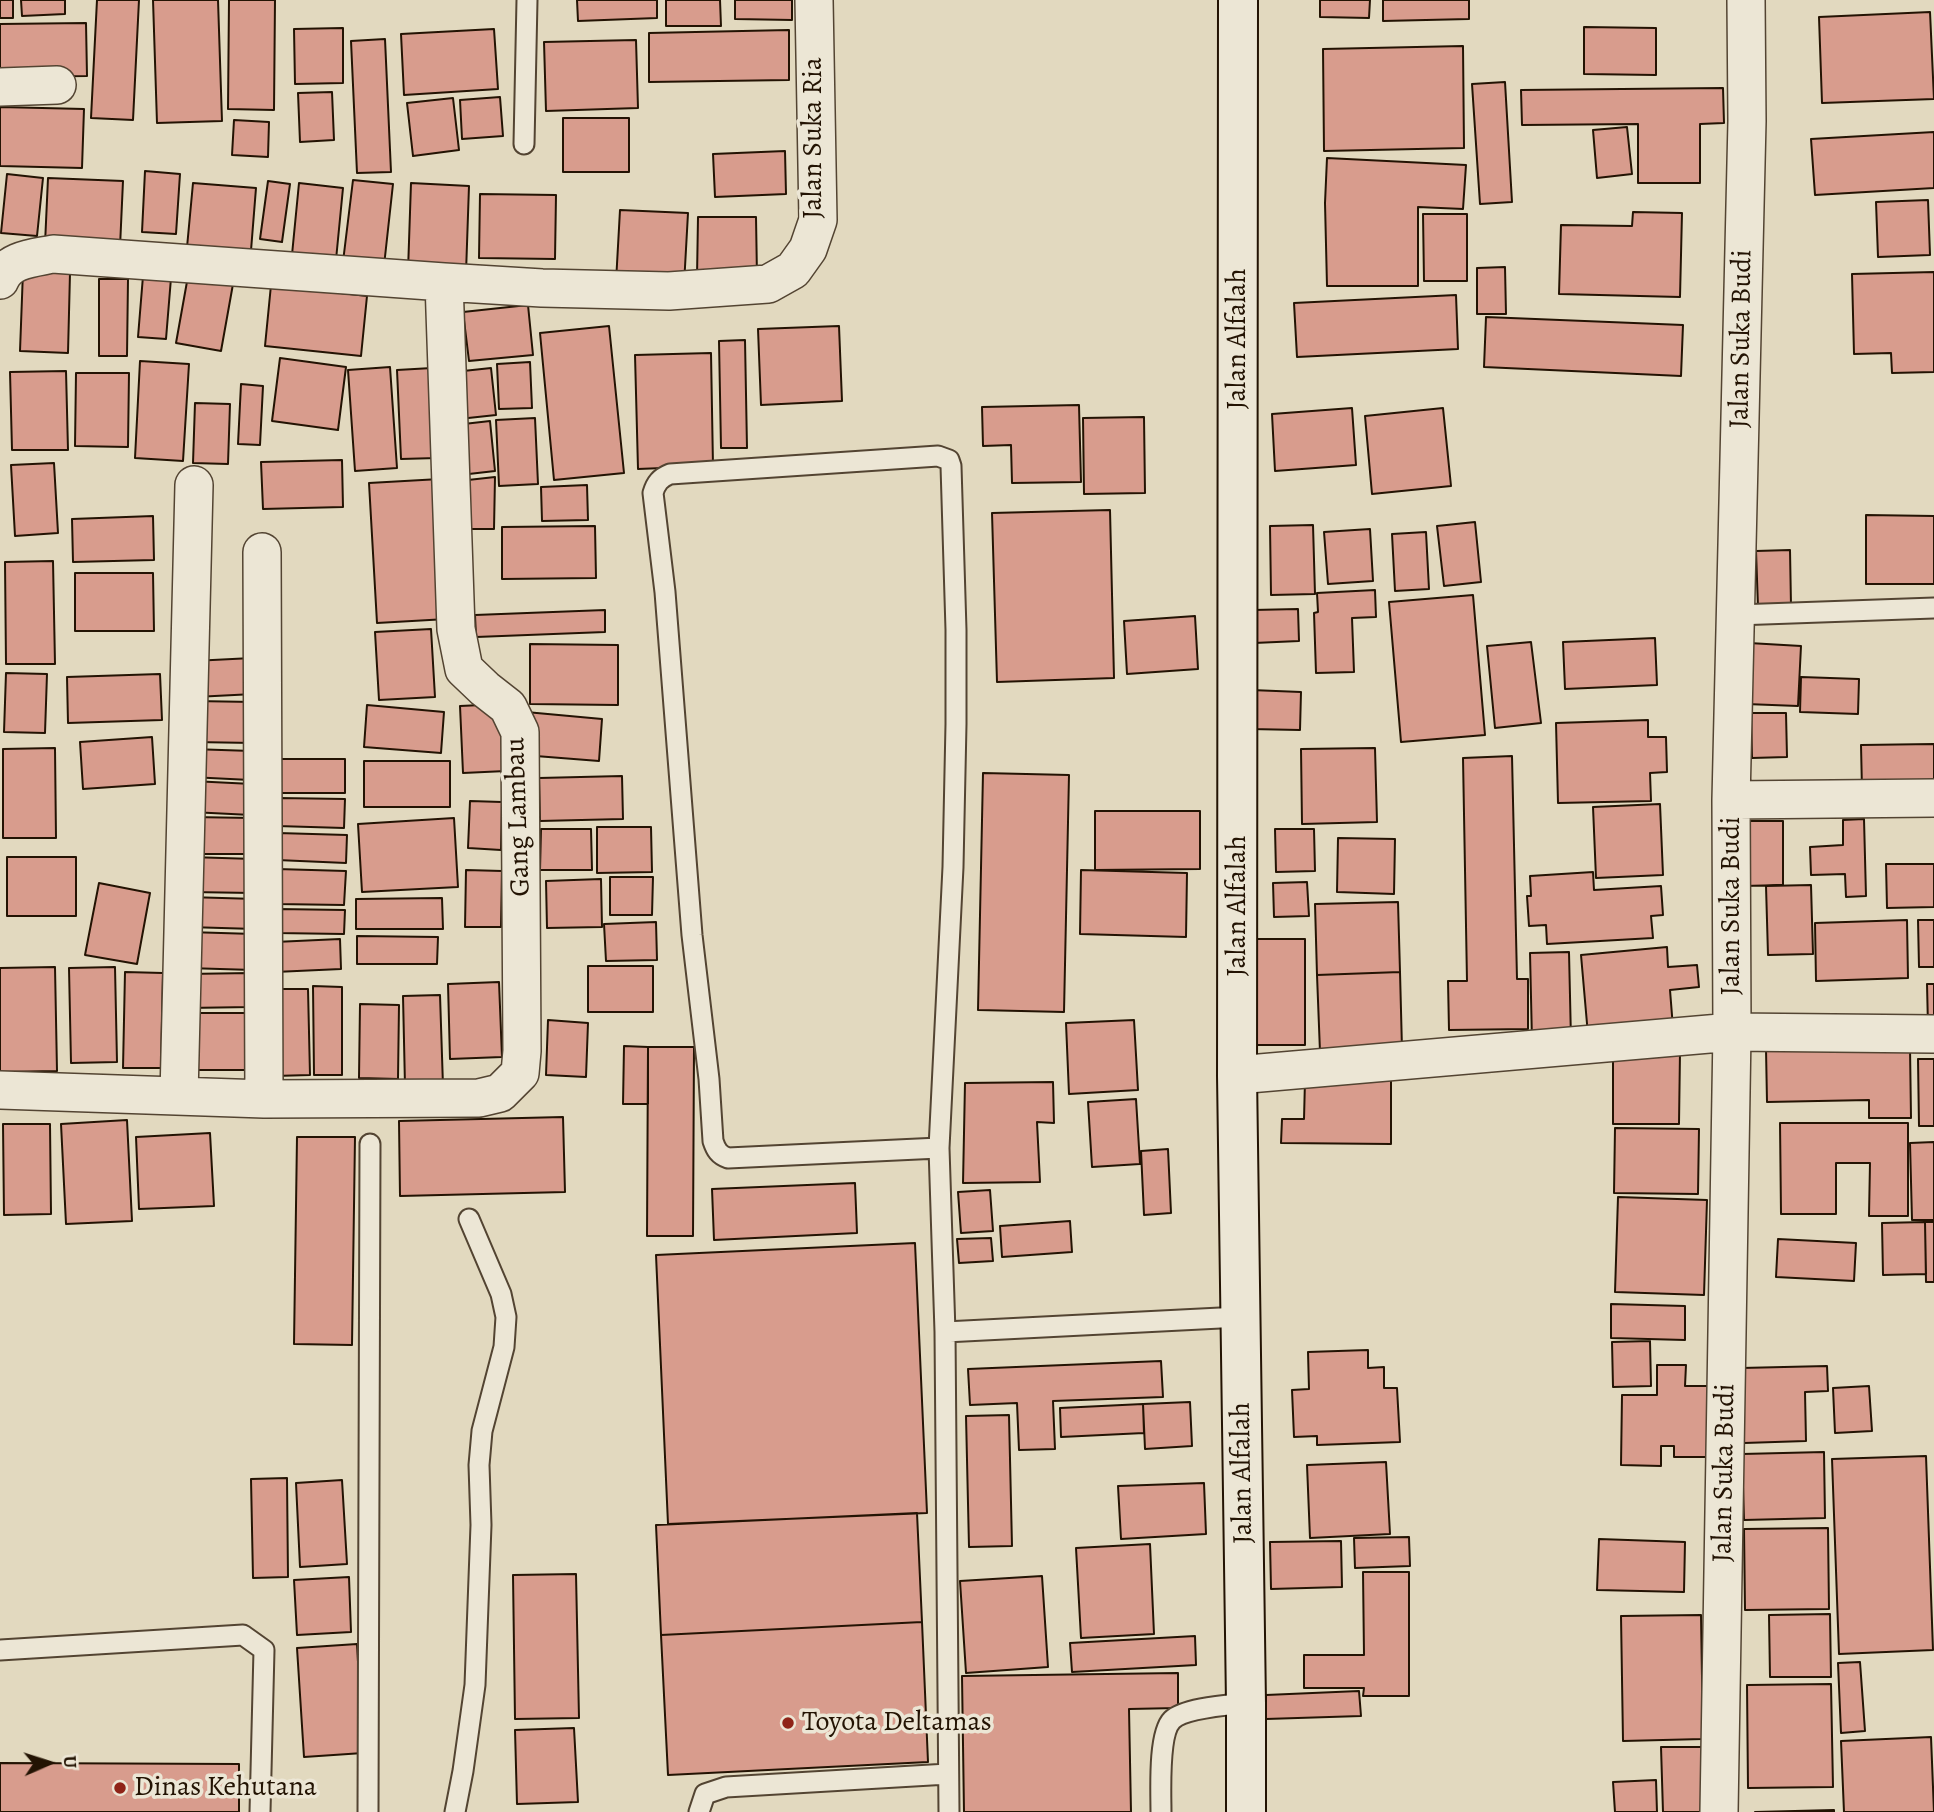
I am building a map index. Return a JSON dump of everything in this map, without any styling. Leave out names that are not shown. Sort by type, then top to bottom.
[{"type":"street","name":"Jalan Suka Ria","points":[[444,282],[541,288],[669,291],[768,284],[793,270],[808,249],[818,220],[814,0]]},
{"type":"street","name":"Jalan Alfalah","points":[[1238,0],[1237,1075],[1246,1812]]},
{"type":"street","name":"Jalan Suka Budi","points":[[1719,1812],[1732,1032],[1731,800],[1746,135],[1746,0]]},
{"type":"street","points":[[0,87],[57,85]]},
{"type":"street","points":[[0,280],[2,274],[19,261],[53,254],[444,282]]},
{"type":"street","name":"Gang Lambau","points":[[0,1090],[264,1099],[478,1098],[500,1093],[520,1073],[520,733],[508,707],[464,669],[456,629],[444,282]]},
{"type":"street","points":[[179,1095],[194,485]]},
{"type":"street","points":[[262,552],[264,1099]]},
{"type":"street","points":[[1731,800],[1934,798]]},
{"type":"street","points":[[1237,1075],[1732,1032],[1934,1034]]},
{"type":"lane","points":[[524,144],[527,0]]},
{"type":"lane","points":[[939,1148],[729,1158],[721,1156],[716,1149],[692,935],[665,593],[653,493],[656,484],[670,474],[938,456],[949,460],[951,466],[957,630],[956,724],[953,867],[939,1148],[945,1332],[949,1812]]},
{"type":"lane","points":[[1736,615],[1934,608]]},
{"type":"lane","points":[[368,1812],[370,1144]]},
{"type":"lane","points":[[455,1812],[475,1685],[482,1431],[504,1347],[506,1317],[501,1294],[469,1219]]},
{"type":"lane","points":[[945,1332],[1240,1317]]},
{"type":"lane","points":[[0,1650],[243,1635],[264,1650],[260,1812]]},
{"type":"lane","points":[[1161,1812],[1163,1741],[1171,1720],[1189,1711],[1246,1703]]},
{"type":"lane","points":[[699,1812],[705,1794],[726,1787],[948,1774]]},
{"type":"building","points":[[0,0],[13,0],[13,18],[0,18]]},
{"type":"building","points":[[21,0],[65,0],[65,14],[22,16]]},
{"type":"building","points":[[97,0],[139,0],[133,120],[91,118]]},
{"type":"building","points":[[153,0],[218,0],[222,121],[157,123]]},
{"type":"building","points":[[229,0],[275,0],[274,110],[228,109]]},
{"type":"building","points":[[577,0],[657,0],[657,18],[578,21]]},
{"type":"building","points":[[666,0],[720,0],[721,26],[666,26]]},
{"type":"building","points":[[735,0],[792,0],[792,20],[735,19]]},
{"type":"building","points":[[1320,0],[1370,0],[1369,18],[1320,17]]},
{"type":"building","points":[[1383,0],[1469,0],[1469,19],[1383,21]]},
{"type":"building","points":[[1930,12],[1934,99],[1822,103],[1819,17]]},
{"type":"building","points":[[86,23],[87,76],[0,77],[0,24]]},
{"type":"building","points":[[1584,27],[1656,28],[1656,75],[1584,74]]},
{"type":"building","points":[[343,28],[343,83],[295,84],[294,29]]},
{"type":"building","points":[[494,29],[498,89],[404,95],[401,34]]},
{"type":"building","points":[[789,30],[789,80],[649,82],[649,33]]},
{"type":"building","points":[[385,39],[391,172],[357,173],[351,41]]},
{"type":"building","points":[[636,40],[638,108],[546,111],[544,42]]},
{"type":"building","points":[[1463,46],[1464,148],[1324,151],[1323,49]]},
{"type":"building","points":[[1505,82],[1512,202],[1480,204],[1472,84]]},
{"type":"building","points":[[1723,88],[1724,123],[1700,124],[1700,183],[1638,183],[1638,124],[1522,125],[1521,90]]},
{"type":"building","points":[[332,92],[334,140],[300,142],[298,93]]},
{"type":"building","points":[[500,97],[503,136],[462,139],[460,100]]},
{"type":"building","points":[[453,98],[459,150],[413,156],[407,103]]},
{"type":"building","points":[[0,107],[84,109],[82,168],[0,166]]},
{"type":"building","points":[[563,118],[629,118],[629,172],[563,172]]},
{"type":"building","points":[[234,120],[269,122],[268,157],[232,155]]},
{"type":"building","points":[[1627,127],[1632,174],[1597,178],[1593,130]]},
{"type":"building","points":[[1934,132],[1934,188],[1815,195],[1811,139]]},
{"type":"building","points":[[785,151],[786,194],[715,197],[713,154]]},
{"type":"building","points":[[1327,158],[1466,165],[1463,209],[1418,207],[1418,286],[1327,286]]},
{"type":"building","points":[[145,171],[180,174],[176,234],[142,232]]},
{"type":"building","points":[[7,174],[43,178],[37,236],[1,233]]},
{"type":"building","points":[[48,178],[123,181],[120,247],[45,244]]},
{"type":"building","points":[[353,180],[393,184],[383,275],[342,270]]},
{"type":"building","points":[[268,181],[290,184],[282,242],[260,239]]},
{"type":"building","points":[[193,183],[256,188],[250,263],[186,258]]},
{"type":"building","points":[[299,183],[343,188],[335,270],[291,265]]},
{"type":"building","points":[[411,183],[469,186],[466,273],[408,271]]},
{"type":"building","points":[[480,194],[556,195],[555,259],[479,258]]},
{"type":"building","points":[[1928,200],[1930,255],[1878,257],[1876,202]]},
{"type":"building","points":[[620,210],[688,213],[684,285],[616,282]]},
{"type":"building","points":[[1633,212],[1682,213],[1680,297],[1559,294],[1561,225],[1632,226]]},
{"type":"building","points":[[1423,214],[1467,214],[1467,281],[1424,281]]},
{"type":"building","points":[[698,217],[756,217],[757,277],[697,277]]},
{"type":"building","points":[[1505,267],[1506,314],[1477,314],[1477,268]]},
{"type":"building","points":[[23,271],[70,273],[68,353],[20,351]]},
{"type":"building","points":[[1934,272],[1934,372],[1892,373],[1891,353],[1854,354],[1852,274]]},
{"type":"building","points":[[143,276],[171,278],[166,339],[138,337]]},
{"type":"building","points":[[188,276],[233,284],[221,351],[176,343]]},
{"type":"building","points":[[99,279],[128,279],[127,356],[99,356]]},
{"type":"building","points":[[271,285],[367,296],[361,356],[265,346]]},
{"type":"building","points":[[1456,295],[1458,349],[1297,357],[1294,303]]},
{"type":"building","points":[[528,305],[533,355],[469,361],[463,312]]},
{"type":"building","points":[[1486,317],[1683,325],[1681,376],[1484,367]]},
{"type":"building","points":[[609,326],[624,473],[554,480],[540,333]]},
{"type":"building","points":[[839,326],[842,401],[761,405],[758,329]]},
{"type":"building","points":[[745,340],[747,448],[721,448],[719,341]]},
{"type":"building","points":[[711,353],[713,466],[638,469],[635,355]]},
{"type":"building","points":[[280,358],[346,367],[338,430],[272,421]]},
{"type":"building","points":[[140,361],[189,364],[183,461],[135,458]]},
{"type":"building","points":[[530,362],[532,408],[499,409],[497,364]]},
{"type":"building","points":[[390,367],[397,468],[355,471],[348,370]]},
{"type":"building","points":[[432,368],[437,458],[401,459],[397,370]]},
{"type":"building","points":[[491,368],[496,415],[459,419],[454,372]]},
{"type":"building","points":[[66,371],[68,450],[12,450],[10,372]]},
{"type":"building","points":[[76,373],[129,373],[128,447],[75,446]]},
{"type":"building","points":[[241,384],[263,386],[260,445],[238,444]]},
{"type":"building","points":[[195,403],[230,404],[228,464],[193,463]]},
{"type":"building","points":[[1079,405],[1081,482],[1012,483],[1011,445],[983,446],[982,407]]},
{"type":"building","points":[[1352,408],[1356,465],[1275,471],[1272,414]]},
{"type":"building","points":[[1443,408],[1451,486],[1372,494],[1365,416]]},
{"type":"building","points":[[1144,417],[1145,493],[1084,494],[1083,418]]},
{"type":"building","points":[[535,418],[538,484],[499,486],[496,420]]},
{"type":"building","points":[[490,421],[495,471],[460,475],[455,425]]},
{"type":"building","points":[[342,460],[343,507],[263,509],[261,462]]},
{"type":"building","points":[[54,463],[58,533],[15,536],[11,465]]},
{"type":"building","points":[[495,477],[494,529],[459,529],[459,481]]},
{"type":"building","points":[[440,479],[447,619],[377,623],[369,483]]},
{"type":"building","points":[[587,485],[588,520],[542,521],[541,487]]},
{"type":"building","points":[[1110,510],[1114,678],[997,682],[992,513]]},
{"type":"building","points":[[1866,515],[1934,516],[1934,584],[1866,584]]},
{"type":"building","points":[[153,516],[154,560],[73,562],[72,519]]},
{"type":"building","points":[[1475,522],[1481,582],[1444,586],[1437,526]]},
{"type":"building","points":[[1313,525],[1315,594],[1271,595],[1270,526]]},
{"type":"building","points":[[595,526],[596,578],[502,579],[502,527]]},
{"type":"building","points":[[1370,529],[1373,581],[1328,584],[1324,532]]},
{"type":"building","points":[[1426,532],[1429,589],[1395,591],[1392,534]]},
{"type":"building","points":[[1790,550],[1791,606],[1758,607],[1756,551]]},
{"type":"building","points":[[53,561],[55,664],[6,664],[5,562]]},
{"type":"building","points":[[75,573],[153,573],[154,631],[75,631]]},
{"type":"building","points":[[1375,590],[1376,617],[1352,618],[1354,672],[1316,673],[1314,613],[1318,612],[1317,593]]},
{"type":"building","points":[[1473,595],[1485,735],[1401,742],[1389,602]]},
{"type":"building","points":[[1298,609],[1299,641],[1254,643],[1253,610]]},
{"type":"building","points":[[605,610],[605,632],[476,637],[475,615]]},
{"type":"building","points":[[1195,616],[1198,669],[1127,674],[1124,621]]},
{"type":"building","points":[[431,629],[435,697],[379,700],[375,632]]},
{"type":"building","points":[[1655,638],[1657,685],[1565,689],[1563,642]]},
{"type":"building","points":[[1531,642],[1541,723],[1495,728],[1487,646]]},
{"type":"building","points":[[1749,643],[1801,646],[1798,706],[1746,704]]},
{"type":"building","points":[[530,644],[618,645],[618,705],[530,704]]},
{"type":"building","points":[[252,658],[254,694],[195,697],[193,661]]},
{"type":"building","points":[[6,673],[47,674],[45,733],[4,732]]},
{"type":"building","points":[[160,674],[162,720],[68,723],[67,677]]},
{"type":"building","points":[[1801,677],[1859,679],[1858,714],[1800,712]]},
{"type":"building","points":[[1251,690],[1301,692],[1300,730],[1250,729]]},
{"type":"building","points":[[194,701],[254,702],[254,743],[193,742]]},
{"type":"building","points":[[503,704],[506,771],[463,773],[460,706]]},
{"type":"building","points":[[367,705],[444,712],[441,753],[364,747]]},
{"type":"building","points":[[526,712],[602,719],[599,761],[523,755]]},
{"type":"building","points":[[1751,713],[1786,713],[1787,757],[1752,758]]},
{"type":"building","points":[[1648,720],[1648,737],[1666,737],[1667,772],[1650,773],[1651,801],[1558,803],[1556,723]]},
{"type":"building","points":[[152,737],[155,784],[83,789],[80,742]]},
{"type":"building","points":[[1934,744],[1934,789],[1862,790],[1861,745]]},
{"type":"building","points":[[55,748],[56,838],[3,838],[3,749]]},
{"type":"building","points":[[1375,748],[1377,822],[1302,824],[1301,749]]},
{"type":"building","points":[[191,749],[252,751],[250,780],[190,777]]},
{"type":"building","points":[[1512,756],[1517,979],[1528,979],[1528,1029],[1449,1030],[1448,981],[1467,981],[1463,758]]},
{"type":"building","points":[[275,759],[345,759],[345,793],[275,793]]},
{"type":"building","points":[[364,761],[450,761],[450,807],[364,807]]},
{"type":"building","points":[[983,773],[1069,775],[1064,1012],[978,1010]]},
{"type":"building","points":[[622,776],[623,819],[540,821],[539,778]]},
{"type":"building","points":[[192,781],[252,784],[251,815],[191,812]]},
{"type":"building","points":[[278,798],[345,799],[344,828],[277,826]]},
{"type":"building","points":[[470,801],[502,802],[501,850],[468,848]]},
{"type":"building","points":[[1660,804],[1663,875],[1596,878],[1593,807]]},
{"type":"building","points":[[1095,811],[1200,811],[1200,869],[1095,870]]},
{"type":"building","points":[[191,817],[253,818],[253,854],[190,854]]},
{"type":"building","points":[[454,818],[458,887],[362,892],[358,824]]},
{"type":"building","points":[[1864,819],[1866,896],[1846,897],[1845,874],[1811,875],[1810,847],[1843,845],[1843,820]]},
{"type":"building","points":[[1743,821],[1783,821],[1783,885],[1744,886]]},
{"type":"building","points":[[597,827],[651,827],[652,872],[597,873]]},
{"type":"building","points":[[541,829],[591,829],[592,870],[540,870]]},
{"type":"building","points":[[1275,829],[1314,829],[1315,871],[1276,872]]},
{"type":"building","points":[[278,833],[347,835],[346,863],[277,860]]},
{"type":"building","points":[[1338,838],[1395,839],[1394,894],[1337,892]]},
{"type":"building","points":[[7,857],[76,857],[76,916],[7,916]]},
{"type":"building","points":[[190,857],[254,859],[253,893],[190,892]]},
{"type":"building","points":[[1886,864],[1934,864],[1934,907],[1887,908]]},
{"type":"building","points":[[277,869],[346,871],[344,905],[276,904]]},
{"type":"building","points":[[466,870],[502,871],[501,927],[465,927]]},
{"type":"building","points":[[1081,870],[1187,873],[1186,937],[1080,934]]},
{"type":"building","points":[[1593,872],[1594,890],[1661,886],[1663,915],[1651,916],[1653,938],[1547,944],[1546,925],[1529,926],[1527,896],[1531,896],[1530,876]]},
{"type":"building","points":[[610,877],[653,877],[652,915],[610,915]]},
{"type":"building","points":[[601,879],[602,927],[547,928],[546,881]]},
{"type":"building","points":[[1307,882],[1309,916],[1274,917],[1273,883]]},
{"type":"building","points":[[99,883],[150,893],[137,964],[85,955]]},
{"type":"building","points":[[1811,885],[1813,954],[1768,955],[1766,886]]},
{"type":"building","points":[[188,897],[256,899],[255,929],[188,927]]},
{"type":"building","points":[[442,898],[443,929],[356,929],[356,899]]},
{"type":"building","points":[[1398,902],[1400,972],[1317,975],[1315,904]]},
{"type":"building","points":[[277,909],[345,910],[344,934],[276,933]]},
{"type":"building","points":[[1907,920],[1908,978],[1816,981],[1815,923]]},
{"type":"building","points":[[1918,920],[1934,920],[1934,967],[1919,967]]},
{"type":"building","points":[[656,922],[657,960],[606,961],[604,924]]},
{"type":"building","points":[[188,932],[254,934],[253,970],[187,968]]},
{"type":"building","points":[[357,936],[438,937],[437,964],[357,964]]},
{"type":"building","points":[[340,939],[341,969],[275,972],[275,942]]},
{"type":"building","points":[[1251,939],[1305,939],[1305,1045],[1251,1045]]},
{"type":"building","points":[[1667,947],[1668,967],[1697,965],[1699,987],[1670,990],[1673,1028],[1588,1035],[1581,955]]},
{"type":"building","points":[[1569,952],[1571,1040],[1532,1041],[1530,953]]},
{"type":"building","points":[[588,966],[653,966],[653,1012],[588,1012]]},
{"type":"building","points":[[55,967],[57,1071],[0,1072],[0,968]]},
{"type":"building","points":[[115,967],[117,1062],[71,1063],[69,968]]},
{"type":"building","points":[[125,972],[163,973],[161,1068],[123,1068]]},
{"type":"building","points":[[1400,972],[1402,1049],[1320,1052],[1317,975]]},
{"type":"building","points":[[251,973],[251,1007],[187,1008],[186,974]]},
{"type":"building","points":[[499,982],[502,1057],[450,1059],[448,984]]},
{"type":"building","points":[[1927,984],[1934,984],[1934,1027],[1928,1027]]},
{"type":"building","points":[[313,986],[342,987],[342,1075],[314,1075]]},
{"type":"building","points":[[272,989],[308,989],[310,1075],[274,1076]]},
{"type":"building","points":[[440,995],[443,1086],[405,1086],[403,996]]},
{"type":"building","points":[[360,1004],[399,1005],[398,1079],[359,1078]]},
{"type":"building","points":[[188,1013],[248,1013],[248,1070],[188,1070]]},
{"type":"building","points":[[548,1020],[588,1023],[586,1077],[546,1075]]},
{"type":"building","points":[[1134,1020],[1138,1090],[1069,1094],[1066,1023]]},
{"type":"building","points":[[624,1046],[648,1047],[648,1104],[623,1104]]},
{"type":"building","points":[[648,1047],[694,1047],[693,1236],[647,1236]]},
{"type":"building","points":[[1910,1047],[1911,1118],[1869,1118],[1869,1100],[1767,1102],[1766,1049]]},
{"type":"building","points":[[1613,1051],[1680,1052],[1679,1124],[1613,1124]]},
{"type":"building","points":[[1918,1059],[1934,1059],[1934,1126],[1919,1126]]},
{"type":"building","points":[[1305,1080],[1391,1080],[1391,1144],[1281,1143],[1282,1119],[1304,1119]]},
{"type":"building","points":[[1053,1082],[1054,1123],[1037,1122],[1040,1182],[963,1183],[965,1083]]},
{"type":"building","points":[[1136,1099],[1140,1164],[1092,1167],[1088,1102]]},
{"type":"building","points":[[563,1117],[565,1192],[400,1196],[399,1121]]},
{"type":"building","points":[[127,1120],[132,1221],[66,1224],[61,1124]]},
{"type":"building","points":[[1780,1123],[1908,1123],[1908,1216],[1869,1216],[1870,1163],[1836,1163],[1836,1214],[1781,1214]]},
{"type":"building","points":[[3,1124],[50,1124],[51,1214],[4,1215]]},
{"type":"building","points":[[1615,1128],[1699,1129],[1698,1194],[1614,1193]]},
{"type":"building","points":[[210,1133],[214,1206],[139,1209],[136,1137]]},
{"type":"building","points":[[297,1137],[355,1137],[352,1345],[294,1344]]},
{"type":"building","points":[[1934,1142],[1934,1220],[1912,1220],[1910,1143]]},
{"type":"building","points":[[1168,1149],[1171,1213],[1144,1215],[1141,1151]]},
{"type":"building","points":[[855,1183],[857,1233],[714,1240],[712,1189]]},
{"type":"building","points":[[990,1190],[993,1231],[961,1233],[958,1192]]},
{"type":"building","points":[[1618,1197],[1707,1200],[1704,1295],[1615,1292]]},
{"type":"building","points":[[1070,1221],[1072,1252],[1002,1257],[1000,1226]]},
{"type":"building","points":[[1925,1222],[1926,1274],[1883,1275],[1882,1223]]},
{"type":"building","points":[[1925,1222],[1934,1222],[1934,1282],[1926,1282]]},
{"type":"building","points":[[991,1238],[993,1261],[959,1263],[957,1239]]},
{"type":"building","points":[[1778,1239],[1856,1243],[1854,1281],[1776,1277]]},
{"type":"building","points":[[915,1243],[927,1513],[668,1524],[656,1255]]},
{"type":"building","points":[[1611,1304],[1685,1306],[1685,1340],[1611,1338]]},
{"type":"building","points":[[1650,1341],[1651,1386],[1613,1387],[1612,1342]]},
{"type":"building","points":[[1368,1350],[1368,1368],[1384,1367],[1384,1388],[1397,1388],[1400,1442],[1317,1445],[1317,1436],[1294,1437],[1292,1390],[1309,1389],[1308,1352]]},
{"type":"building","points":[[1161,1361],[1163,1397],[1053,1401],[1055,1449],[1019,1450],[1017,1403],[970,1405],[968,1369]]},
{"type":"building","points":[[1657,1365],[1686,1365],[1685,1386],[1711,1386],[1711,1457],[1674,1457],[1674,1446],[1661,1446],[1661,1466],[1621,1465],[1622,1395],[1657,1395]]},
{"type":"building","points":[[1827,1366],[1828,1391],[1805,1392],[1806,1441],[1744,1443],[1741,1368]]},
{"type":"building","points":[[1869,1386],[1872,1431],[1835,1433],[1833,1388]]},
{"type":"building","points":[[1190,1402],[1192,1446],[1145,1449],[1143,1404]]},
{"type":"building","points":[[1143,1404],[1144,1433],[1061,1437],[1060,1408]]},
{"type":"building","points":[[1009,1415],[1012,1546],[969,1547],[966,1416]]},
{"type":"building","points":[[1824,1452],[1825,1518],[1744,1520],[1742,1454]]},
{"type":"building","points":[[1926,1456],[1933,1650],[1839,1654],[1832,1459]]},
{"type":"building","points":[[1386,1462],[1390,1534],[1310,1538],[1307,1465]]},
{"type":"building","points":[[287,1478],[288,1577],[253,1578],[251,1479]]},
{"type":"building","points":[[342,1480],[347,1564],[300,1567],[296,1483]]},
{"type":"building","points":[[1204,1483],[1206,1534],[1121,1539],[1118,1486]]},
{"type":"building","points":[[917,1513],[922,1622],[661,1635],[656,1525]]},
{"type":"building","points":[[1828,1528],[1829,1609],[1745,1610],[1744,1529]]},
{"type":"building","points":[[1409,1537],[1410,1566],[1355,1568],[1354,1538]]},
{"type":"building","points":[[1599,1539],[1685,1542],[1684,1592],[1597,1590]]},
{"type":"building","points":[[1341,1541],[1342,1587],[1271,1589],[1270,1542]]},
{"type":"building","points":[[1150,1544],[1154,1634],[1081,1638],[1076,1548]]},
{"type":"building","points":[[1363,1572],[1409,1572],[1409,1696],[1363,1696],[1364,1688],[1304,1688],[1304,1655],[1364,1655]]},
{"type":"building","points":[[576,1574],[579,1718],[515,1719],[513,1575]]},
{"type":"building","points":[[1042,1576],[1048,1667],[966,1673],[960,1581]]},
{"type":"building","points":[[349,1577],[351,1632],[297,1635],[294,1580]]},
{"type":"building","points":[[1830,1614],[1831,1677],[1770,1677],[1769,1615]]},
{"type":"building","points":[[1701,1615],[1703,1739],[1623,1741],[1621,1616]]},
{"type":"building","points":[[922,1622],[928,1762],[668,1775],[661,1635]]},
{"type":"building","points":[[1195,1636],[1196,1665],[1072,1672],[1070,1643]]},
{"type":"building","points":[[357,1644],[363,1753],[304,1757],[297,1648]]},
{"type":"building","points":[[1860,1662],[1865,1731],[1841,1733],[1838,1663]]},
{"type":"building","points":[[1178,1673],[1178,1708],[1129,1709],[1131,1812],[964,1812],[962,1676]]},
{"type":"building","points":[[1831,1684],[1833,1787],[1748,1788],[1747,1685]]},
{"type":"building","points":[[1359,1691],[1361,1716],[1266,1719],[1266,1695]]},
{"type":"building","points":[[574,1728],[578,1802],[517,1804],[515,1730]]},
{"type":"building","points":[[1931,1737],[1934,1812],[1844,1812],[1841,1741]]},
{"type":"building","points":[[1661,1747],[1704,1747],[1706,1812],[1663,1812]]},
{"type":"building","name":"Dinas Kehutana","points":[[0,1763],[239,1764],[239,1812],[0,1812]]},
{"type":"building","points":[[1656,1780],[1657,1812],[1615,1812],[1613,1782]]},
{"type":"building","points":[[1834,1810],[1834,1812],[1755,1812]]},
{"type":"place","name":"Toyota Deltamas","points":[[788,1723]]},
{"type":"place","name":"Dinas Kehutana","points":[[120,1788]]}]
